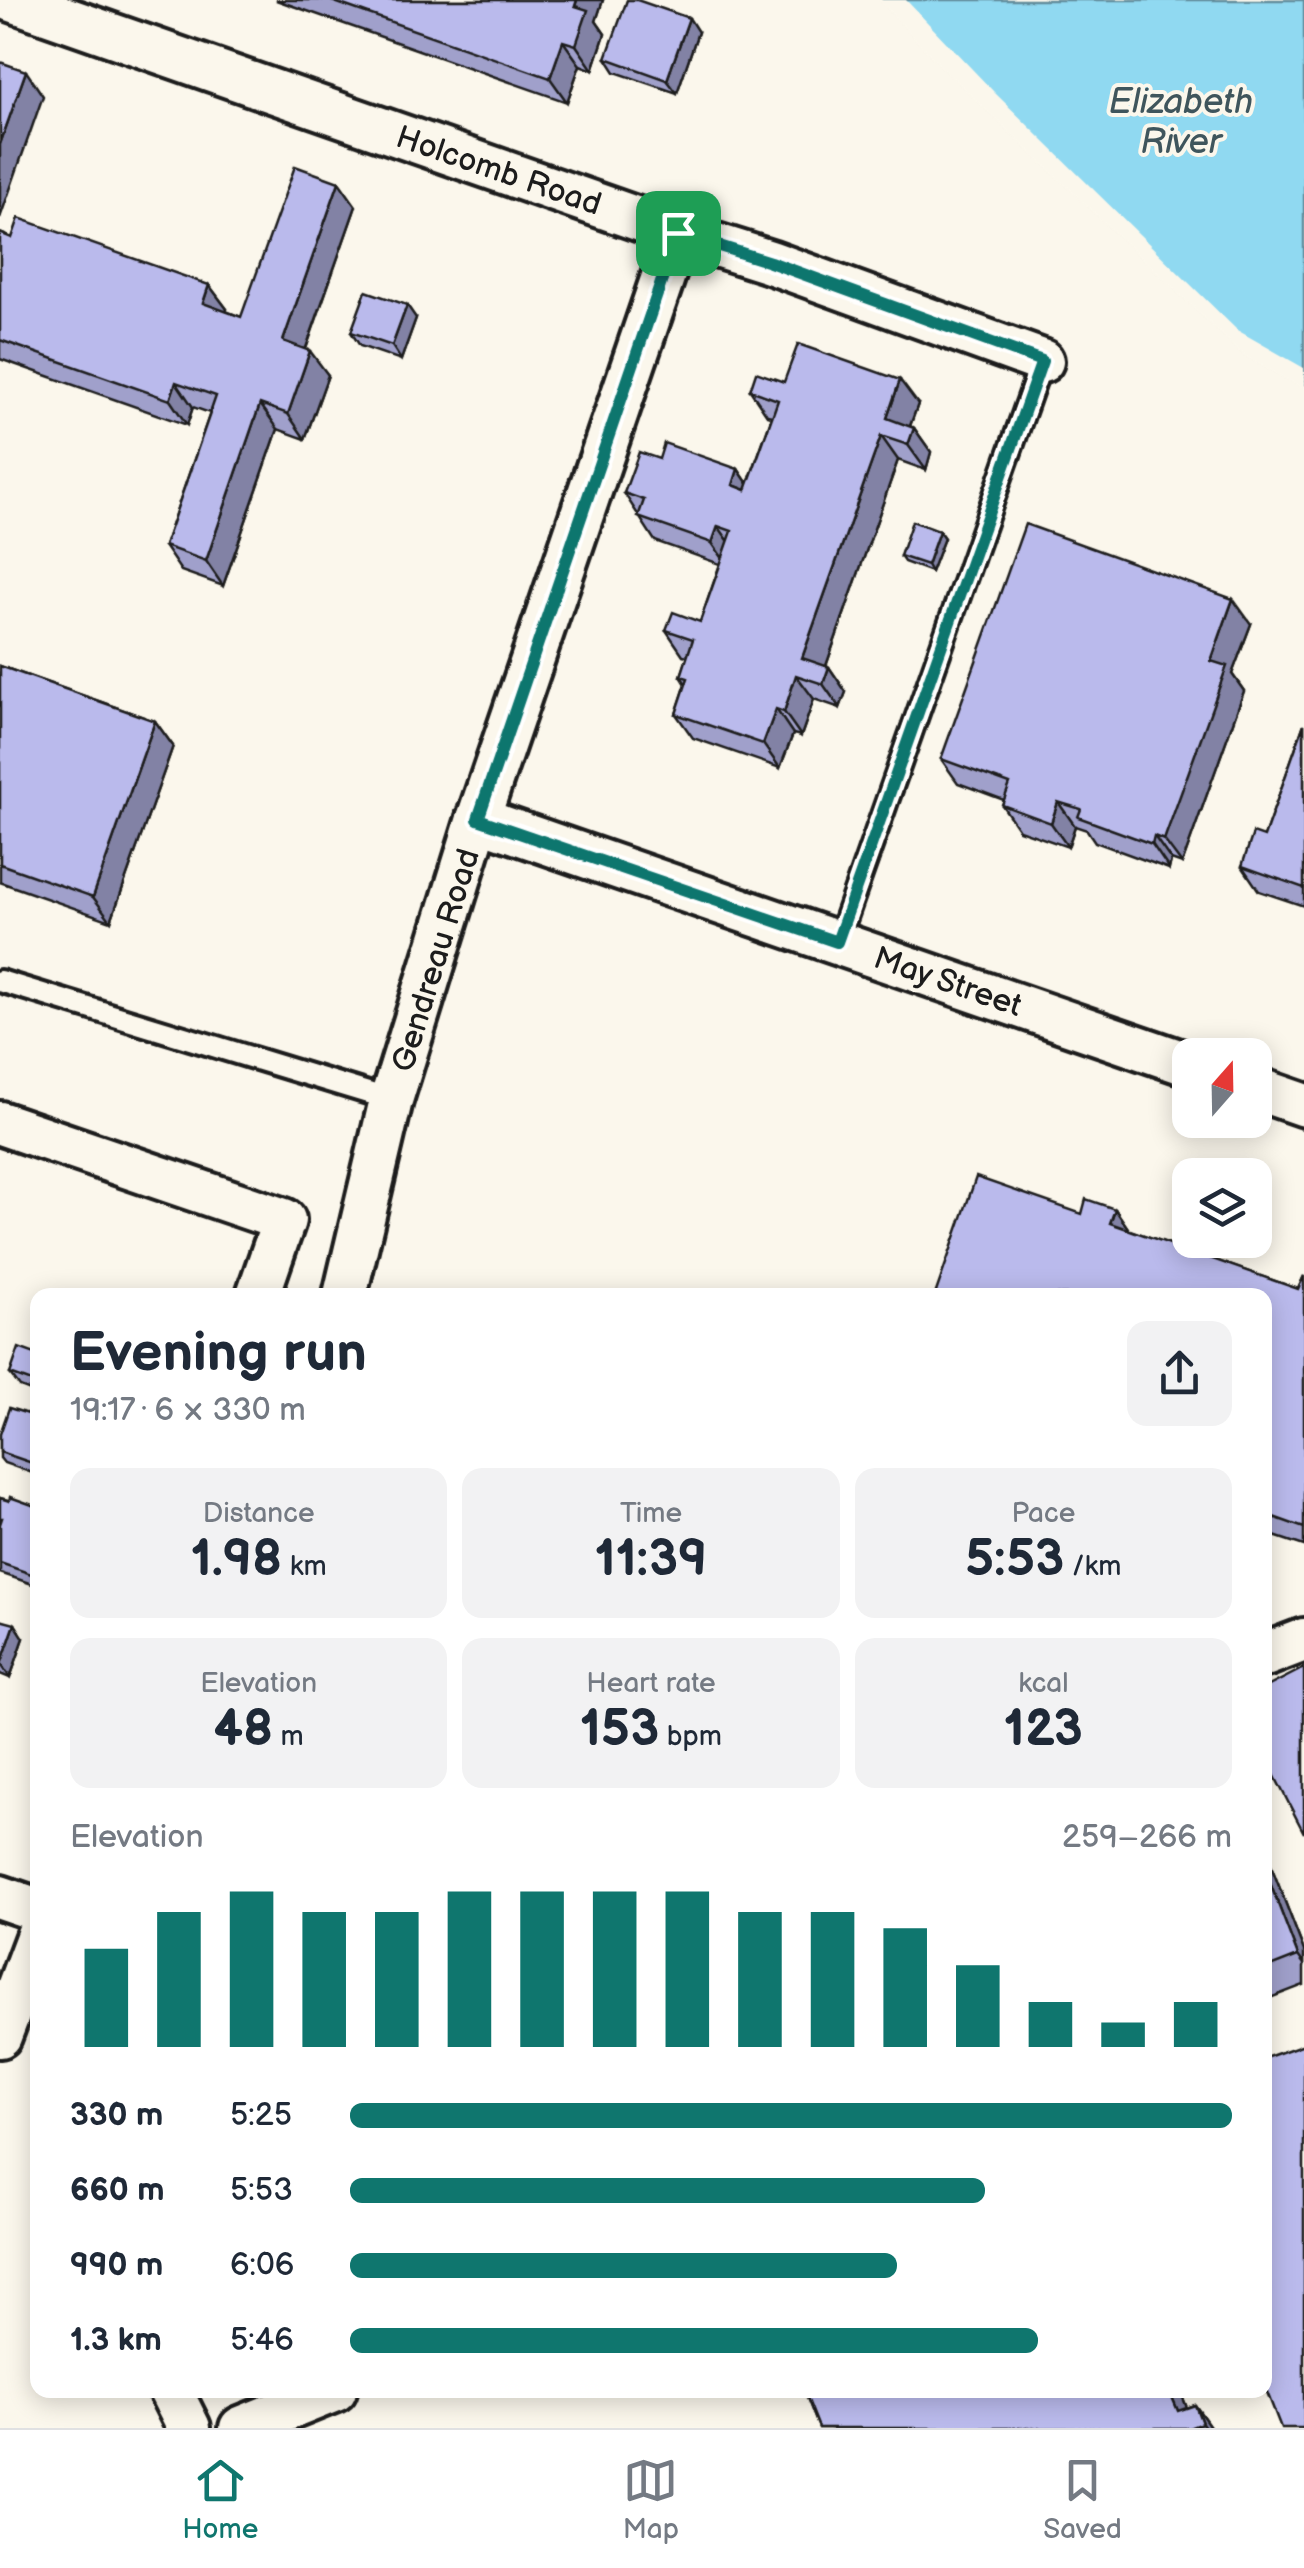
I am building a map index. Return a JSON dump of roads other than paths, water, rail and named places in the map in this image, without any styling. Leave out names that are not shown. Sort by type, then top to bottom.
[{"type":"street","name":"Holcomb Road","points":[[12,0],[770,262],[1042,361]]},
{"type":"street","name":"Gendreau Road","points":[[347,1288],[392,1100],[478,819],[678,233]]},
{"type":"street","name":"May Street","points":[[478,819],[1172,1059]]},
{"type":"street","points":[[1272,1094],[1304,1105]]},
{"type":"street","points":[[0,1122],[284,1220],[260,1288]]},
{"type":"street","points":[[1272,1653],[1304,1640]]},
{"type":"street","points":[[0,1896],[30,1907]]},
{"type":"street","points":[[0,2036],[30,1956]]},
{"type":"street","points":[[174,2398],[189,2428]]},
{"type":"street","points":[[241,2428],[315,2398]]},
{"type":"lane","points":[[837,942],[1042,361]]},
{"type":"lane","points":[[0,980],[392,1100]]},
{"type":"water","name":"Elizabeth River","points":[[884,0],[1304,0],[1304,384],[1248,353]]}]
